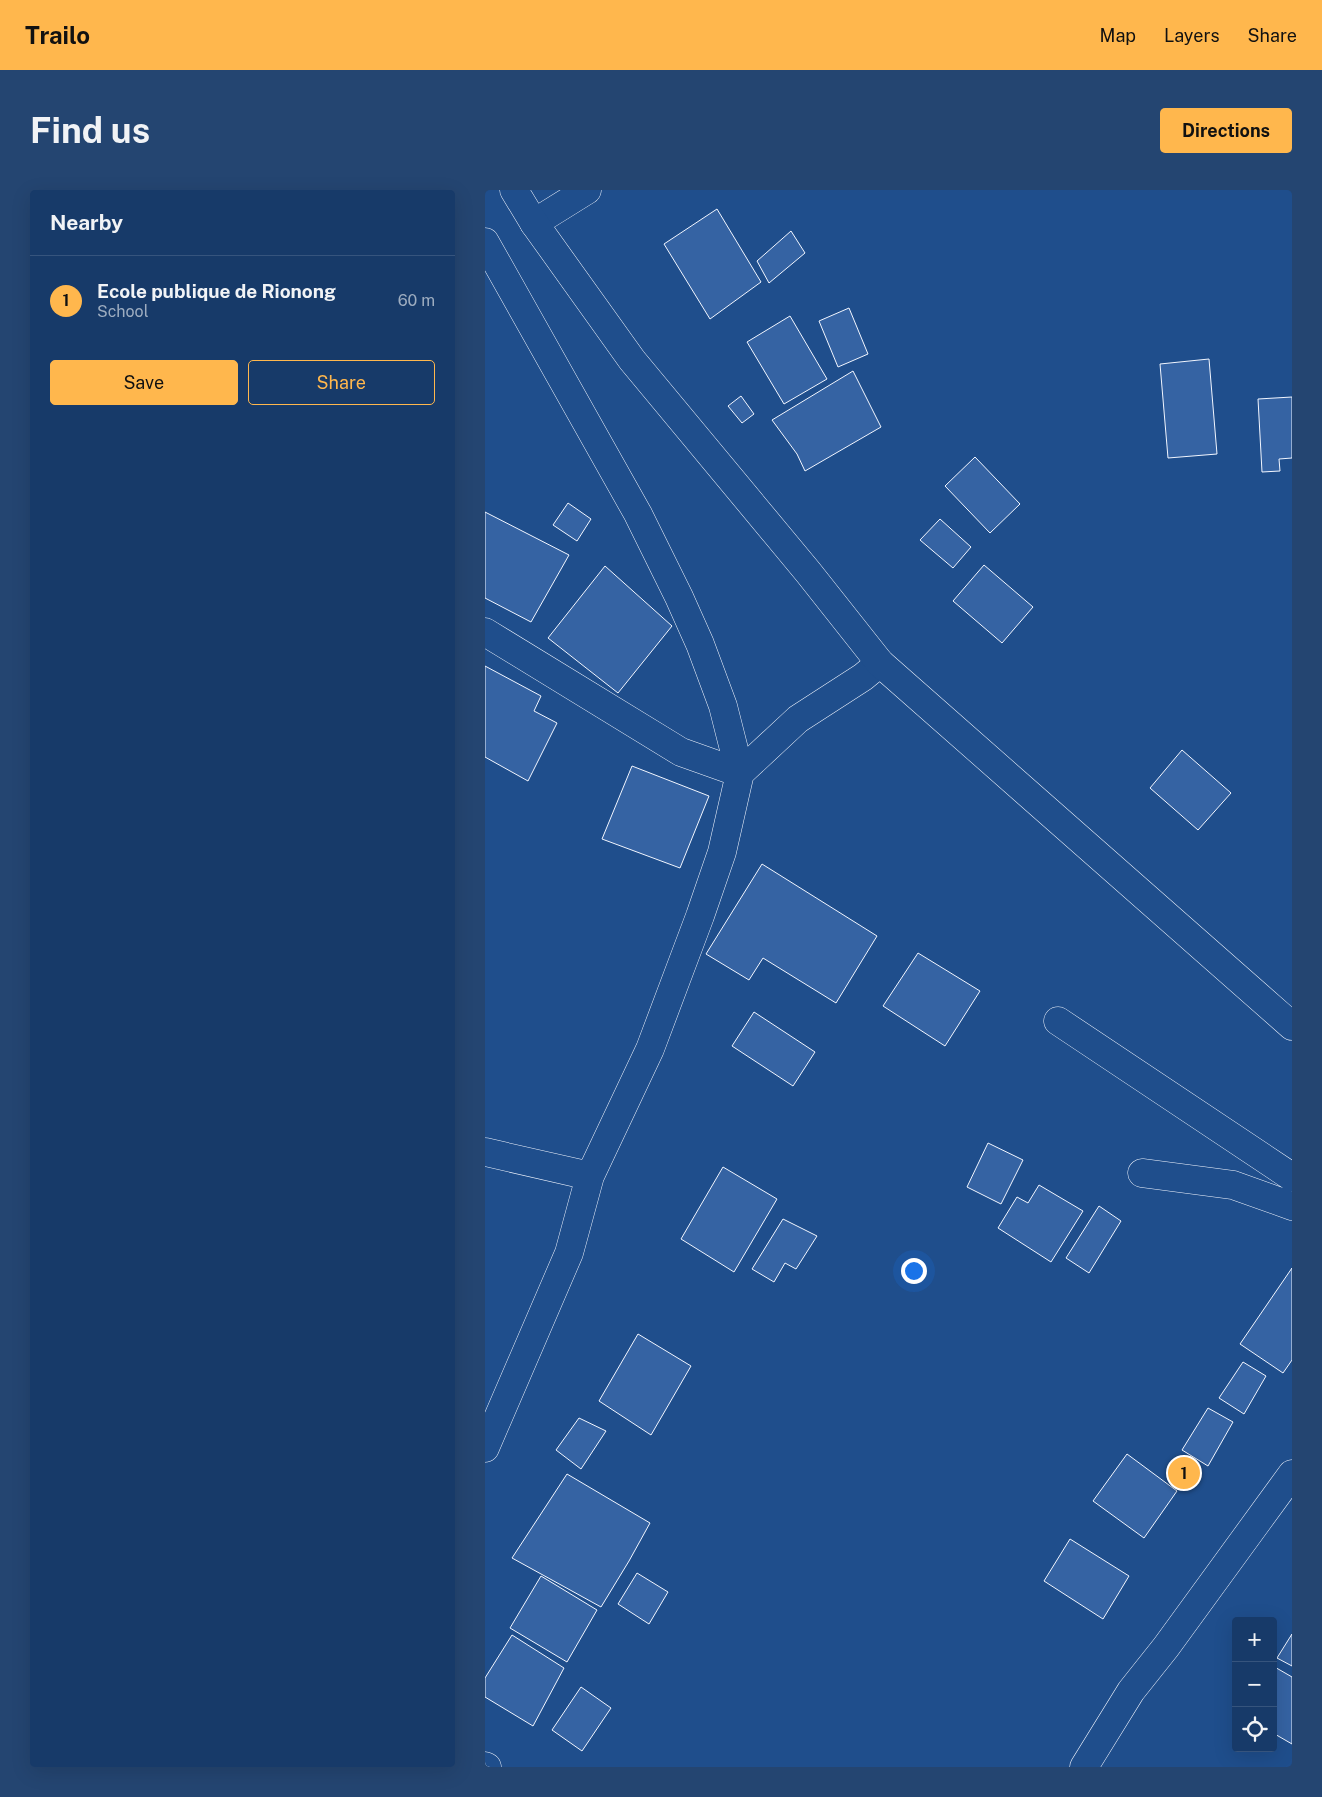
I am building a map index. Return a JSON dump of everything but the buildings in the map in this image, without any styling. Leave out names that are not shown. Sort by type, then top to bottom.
[{"type":"street","points":[[514,190],[534,223],[633,360],[808,572],[880,663],[1292,1026]]},
{"type":"street","points":[[534,223],[587,190]]},
{"type":"street","points":[[485,242],[634,507],[679,596],[700,644],[723,706],[740,773],[722,852],[650,1048],[590,1176],[569,1253],[485,1448]]},
{"type":"street","points":[[485,632],[681,752],[740,773]]},
{"type":"street","points":[[740,773],[798,720],[863,677],[880,663]]},
{"type":"street","points":[[1058,1021],[1292,1177]]},
{"type":"street","points":[[485,1152],[590,1176]]},
{"type":"street","points":[[1142,1173],[1233,1185],[1292,1206]]},
{"type":"street","points":[[1085,1767],[1131,1691],[1166,1647],[1292,1474]]},
{"type":"place","name":"Ecole publique de Rionong","points":[[1184,1473]]}]
